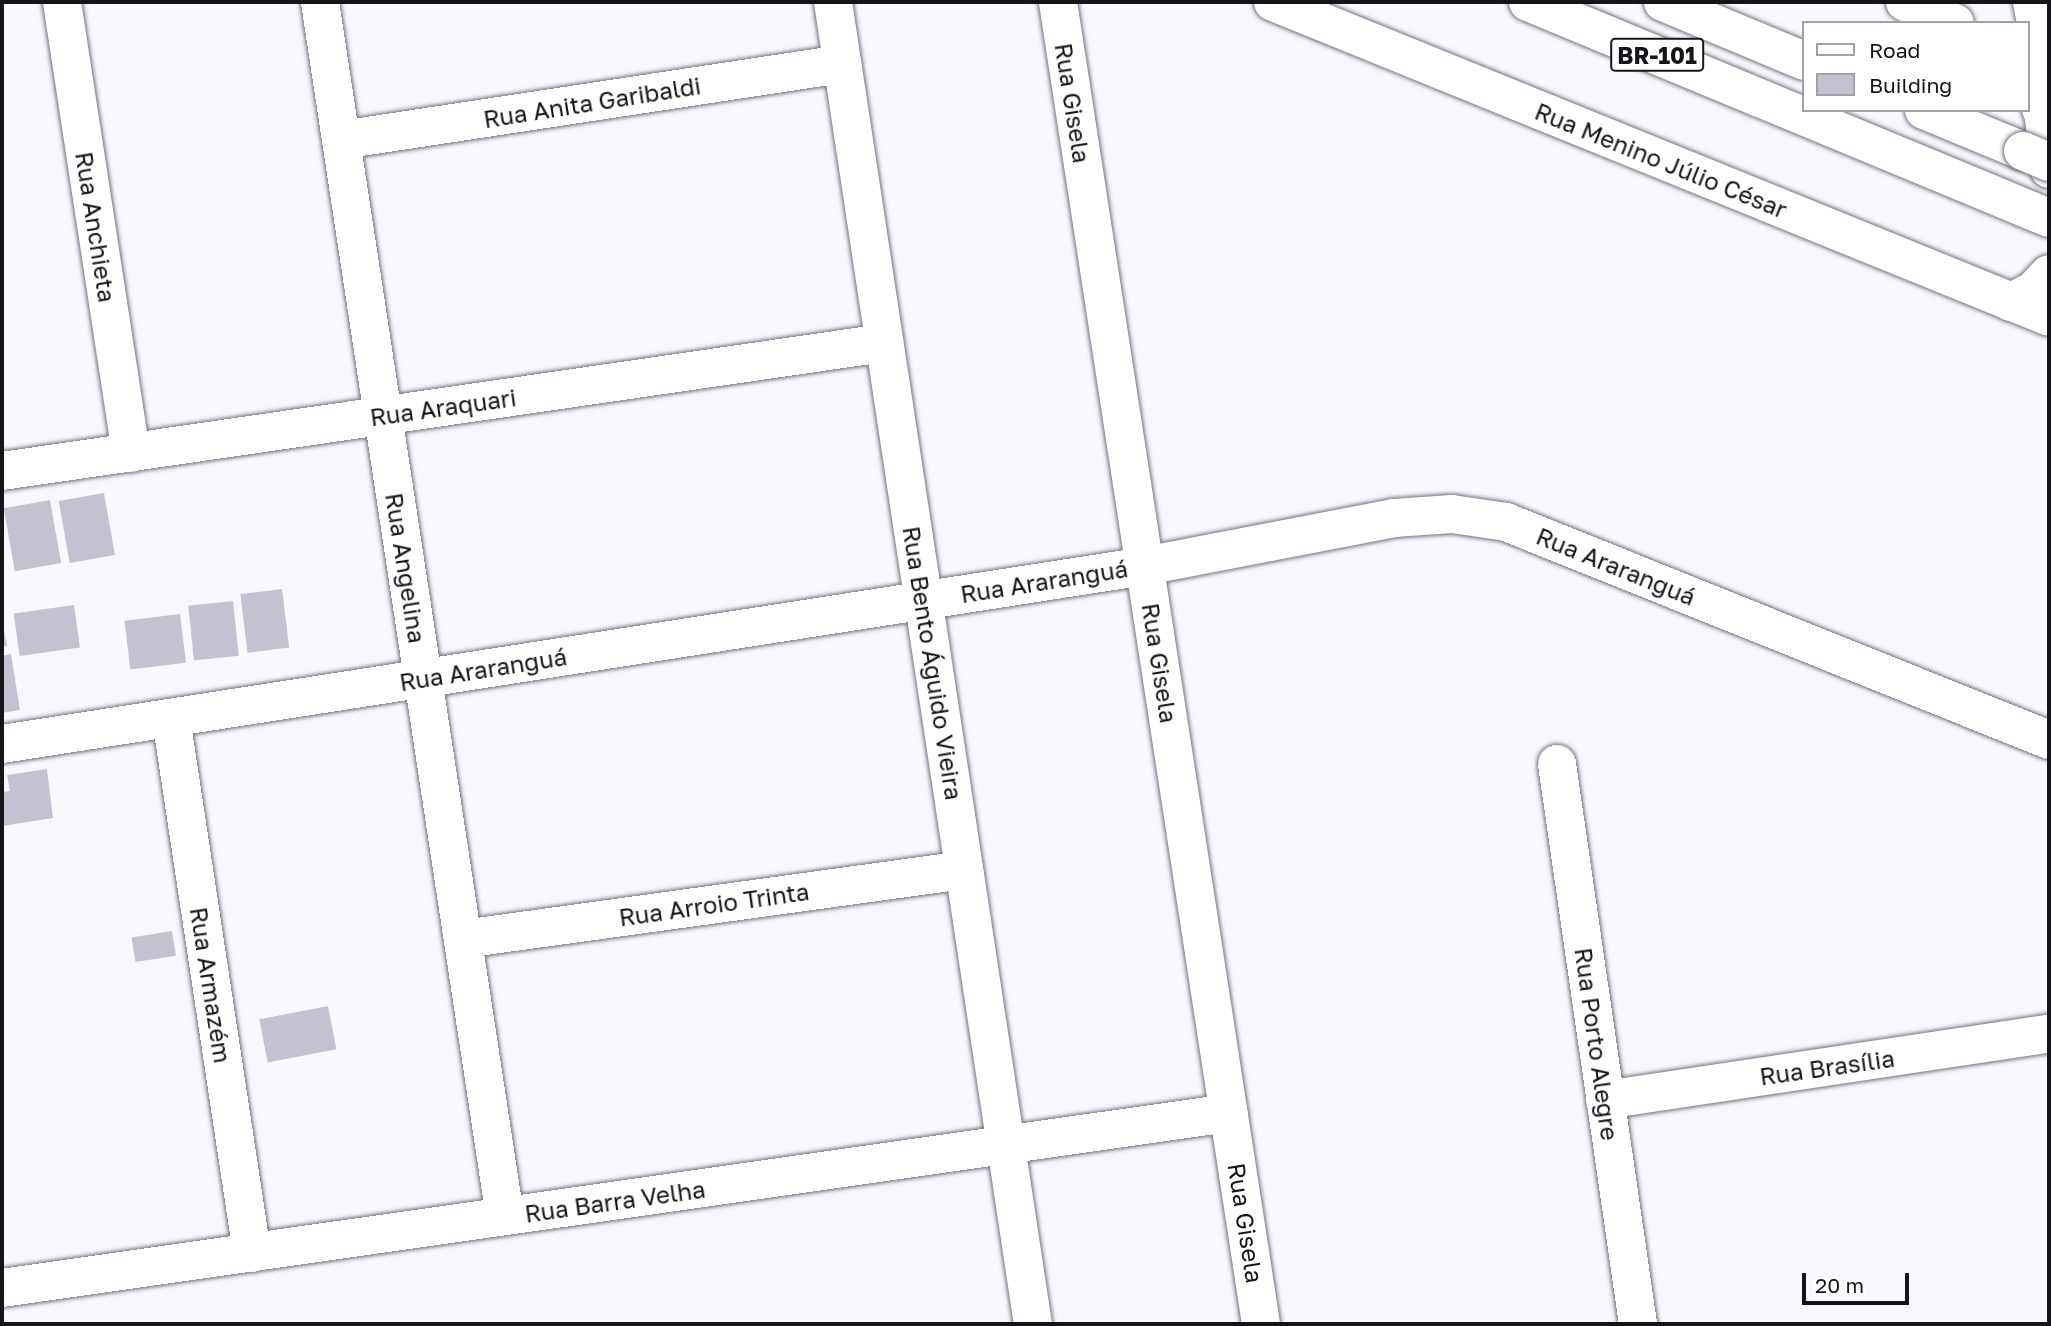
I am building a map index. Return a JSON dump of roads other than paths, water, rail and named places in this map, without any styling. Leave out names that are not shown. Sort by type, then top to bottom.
[{"type":"main road","name":"Rua Anchieta","points":[[62,2],[131,453]]},
{"type":"main road","name":"Rua Angelina","points":[[320,2],[505,1216]]},
{"type":"main road","name":"Rua Bento Águido Vieira","points":[[833,2],[1033,1324]]},
{"type":"main road","name":"Rua Gisela","points":[[1058,2],[1262,1324]]},
{"type":"main road","name":"Rua Menino Júlio César","points":[[1273,2],[2049,317]]},
{"type":"main road","name":"BR-101","points":[[1528,2],[2040,213]]},
{"type":"main road","name":"BR-101","points":[[1662,2],[1802,60]]},
{"type":"main road","points":[[1905,2],[1950,21]]},
{"type":"main road","points":[[1929,112],[2040,161],[2046,113],[2037,62],[2032,2]]},
{"type":"main road","name":"Rua Anita Garibaldi","points":[[341,140],[842,64]]},
{"type":"main road","points":[[2011,302],[2033,291],[2049,274]]},
{"type":"main road","name":"Rua Araquari","points":[[2,471],[884,343]]},
{"type":"main road","name":"Rua Araranguá","points":[[2,744],[1145,566],[1394,518],[1452,514],[1506,522],[2049,740]]},
{"type":"main road","name":"Rua Armazém","points":[[170,718],[252,1253]]},
{"type":"main road","name":"Rua Porto Alegre","points":[[1557,764],[1638,1324]]},
{"type":"main road","name":"Rua Arroio Trinta","points":[[463,939],[964,870]]},
{"type":"main road","name":"Rua Brasília","points":[[1605,1100],[2049,1034]]},
{"type":"main road","name":"Rua Barra Velha","points":[[2,1288],[1229,1113]]}]
